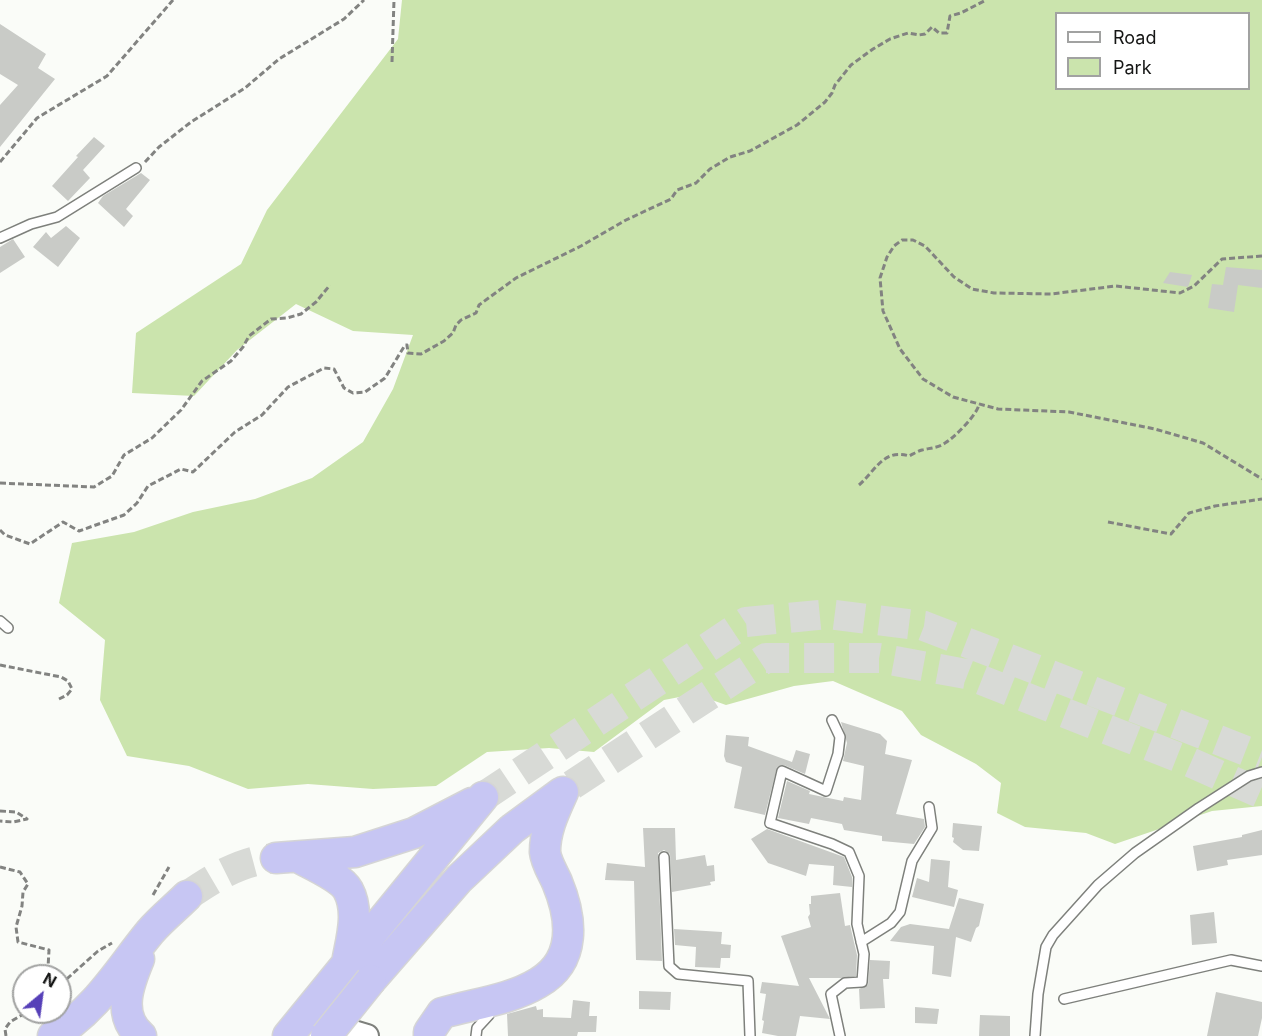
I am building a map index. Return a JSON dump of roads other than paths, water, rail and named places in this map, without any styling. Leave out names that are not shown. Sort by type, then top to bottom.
[{"type":"highway","points":[[347,1034],[371,980],[459,879],[512,829],[568,788],[549,822],[546,838],[545,856],[558,885],[567,916],[569,939],[556,970],[538,984],[511,995],[442,1013],[429,1032],[429,1036]]},
{"type":"highway","points":[[288,1036],[483,797],[414,833],[355,852],[287,858],[329,874],[348,889],[355,914],[346,964]]},
{"type":"highway","points":[[54,1036],[88,1011],[150,917],[187,896]]},
{"type":"highway","points":[[141,1036],[130,1022],[126,995],[150,917]]},
{"type":"lane","points":[[0,238],[31,224],[57,217],[136,168]]},
{"type":"lane","points":[[832,720],[840,737],[838,754],[826,791],[782,771],[770,823],[849,852],[859,876],[857,924],[864,954],[862,982],[845,983],[831,994],[840,1036]]},
{"type":"lane","points":[[1035,1036],[1038,994],[1046,947],[1053,934],[1098,885],[1135,854],[1199,808],[1249,776],[1262,772]]},
{"type":"lane","points":[[861,942],[891,922],[900,912],[912,861],[932,828],[929,807]]},
{"type":"lane","points":[[664,857],[669,966],[678,974],[748,981],[750,1036]]},
{"type":"lane","points":[[1064,999],[1231,960],[1262,966]]},
{"type":"lane","points":[[476,1036],[477,1028],[489,1014]]},
{"type":"tunnel","points":[[483,797],[746,622],[828,614],[924,626],[1262,757]]},
{"type":"tunnel","points":[[572,785],[766,658],[879,658],[966,674],[1185,760],[1262,794]]},
{"type":"tunnel","points":[[187,896],[240,866],[276,858]]}]
